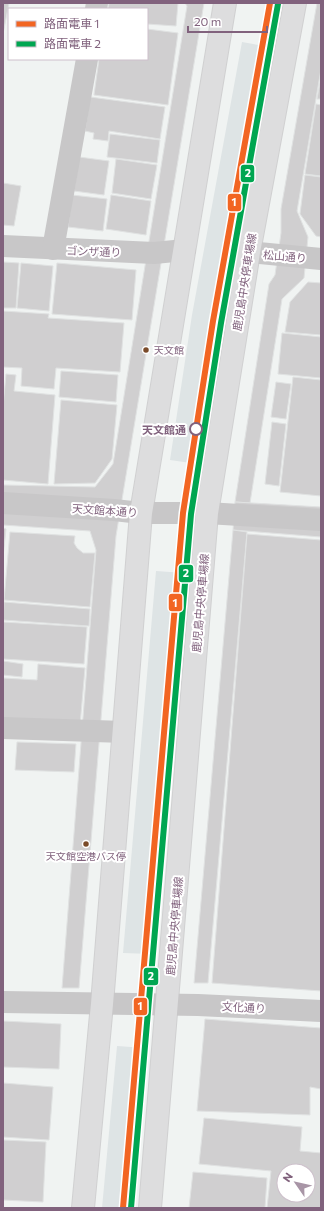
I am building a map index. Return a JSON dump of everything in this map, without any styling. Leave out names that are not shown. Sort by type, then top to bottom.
[{"type":"main road","points":[[83,1208],[102,1004],[141,513],[225,3]]},
{"type":"main road","name":"鹿児島中央停車場線","points":[[150,1208],[168,1005],[207,513],[249,252],[295,3]]},
{"type":"street","points":[[53,249],[87,60]]},
{"type":"street","name":"ゴンザ通り","points":[[3,246],[154,253],[184,250]]},
{"type":"street","name":"松山通り","points":[[249,252],[321,259]]},
{"type":"street","name":"天文館本通り","points":[[3,504],[114,510],[141,513],[207,513],[321,520]]},
{"type":"street","points":[[3,728],[124,732]]},
{"type":"street","name":"文化通り","points":[[3,1002],[198,1005],[321,1011]]},
{"type":"shaded area","points":[[242,42],[269,47],[219,320],[198,464],[170,460],[192,315]]},
{"type":"shaded area","points":[[156,571],[184,573],[151,954],[123,953]]},
{"type":"shaded area","points":[[117,1046],[145,1048],[130,1208],[102,1208]]},
{"type":"building","points":[[3,3],[9,3],[8,8],[3,34]]},
{"type":"building","points":[[109,3],[178,3],[176,26],[148,24],[148,8],[108,8]]},
{"type":"building","points":[[185,3],[204,3],[116,536],[79,988],[62,988],[96,550],[90,531],[3,525],[3,485],[95,487],[113,464],[187,6]]},
{"type":"building","points":[[317,3],[321,3],[321,69],[297,211],[308,237],[304,278],[282,299],[250,503],[235,502],[269,284],[275,275],[281,233],[281,209]]},
{"type":"building","points":[[148,29],[178,33],[168,105],[94,95],[99,60],[148,60]]},
{"type":"building","points":[[321,77],[321,99],[317,99]]},
{"type":"building","points":[[90,97],[165,107],[160,139],[109,131],[108,141],[93,139],[94,133],[85,131]]},
{"type":"building","points":[[316,104],[321,105],[321,176],[305,174]]},
{"type":"building","points":[[110,134],[160,140],[157,163],[107,157]]},
{"type":"building","points":[[79,157],[109,161],[104,195],[74,191]]},
{"type":"building","points":[[116,159],[157,165],[151,199],[112,193]]},
{"type":"building","points":[[305,175],[321,177],[321,237],[316,236],[300,214]]},
{"type":"building","points":[[3,183],[21,186],[14,226],[3,225]]},
{"type":"building","points":[[72,195],[107,199],[103,231],[68,227]]},
{"type":"building","points":[[111,195],[151,201],[146,235],[106,229]]},
{"type":"building","points":[[3,262],[19,263],[16,308],[3,308]]},
{"type":"building","points":[[21,263],[53,266],[49,311],[17,308]]},
{"type":"building","points":[[57,263],[136,270],[132,320],[52,314]]},
{"type":"building","points":[[308,282],[321,283],[321,335],[285,332],[290,302]]},
{"type":"building","points":[[3,311],[49,314],[48,318],[124,323],[120,372],[56,368],[54,389],[21,386],[22,368],[3,367]]},
{"type":"building","points":[[282,333],[321,337],[321,378],[278,374]]},
{"type":"building","points":[[61,371],[118,375],[116,402],[59,397]]},
{"type":"building","points":[[6,374],[16,375],[14,391],[55,395],[48,484],[3,480],[3,407]]},
{"type":"building","points":[[293,377],[321,380],[321,496],[280,492]]},
{"type":"building","points":[[276,382],[291,384],[286,419],[271,417]]},
{"type":"building","points":[[61,400],[117,405],[112,459],[95,483],[54,484]]},
{"type":"building","points":[[272,422],[286,424],[279,486],[265,484]]},
{"type":"building","points":[[235,502],[321,507],[321,537],[233,530]]},
{"type":"building","points":[[3,528],[6,529],[3,557]]},
{"type":"building","points":[[233,530],[247,532],[208,983],[194,983]]},
{"type":"building","points":[[10,532],[75,536],[74,543],[77,548],[83,553],[95,553],[90,607],[4,600]]},
{"type":"building","points":[[247,534],[321,540],[321,991],[212,983]]},
{"type":"building","points":[[4,602],[90,609],[89,626],[3,620]]},
{"type":"building","points":[[3,622],[87,627],[84,664],[3,659]]},
{"type":"building","points":[[3,661],[23,664],[22,677],[3,675]]},
{"type":"building","points":[[38,664],[85,668],[80,725],[3,719],[3,678],[37,680]]},
{"type":"building","points":[[17,742],[76,744],[74,772],[15,770]]},
{"type":"building","points":[[205,1019],[321,1028],[321,1089],[310,1087],[310,1115],[197,1111]]},
{"type":"building","points":[[3,1021],[61,1024],[59,1069],[3,1067]]},
{"type":"building","points":[[3,1083],[53,1087],[49,1140],[3,1137]]},
{"type":"building","points":[[204,1118],[302,1127],[300,1151],[321,1153],[321,1208],[267,1208],[271,1171],[199,1164]]},
{"type":"building","points":[[3,1140],[46,1142],[43,1202],[3,1200]]},
{"type":"building","points":[[193,1172],[267,1178],[265,1208],[189,1208]]},
{"type":"tram line","name":"1","points":[[123,1208],[183,513],[213,321],[270,3]]},
{"type":"tram line","name":"2","points":[[131,1208],[191,514],[221,323],[278,4]]},
{"type":"place","name":"天文館","points":[[146,350]]},
{"type":"place","name":"天文館通","points":[[196,429]]},
{"type":"place","name":"天文館空港バス停","points":[[86,844]]}]
